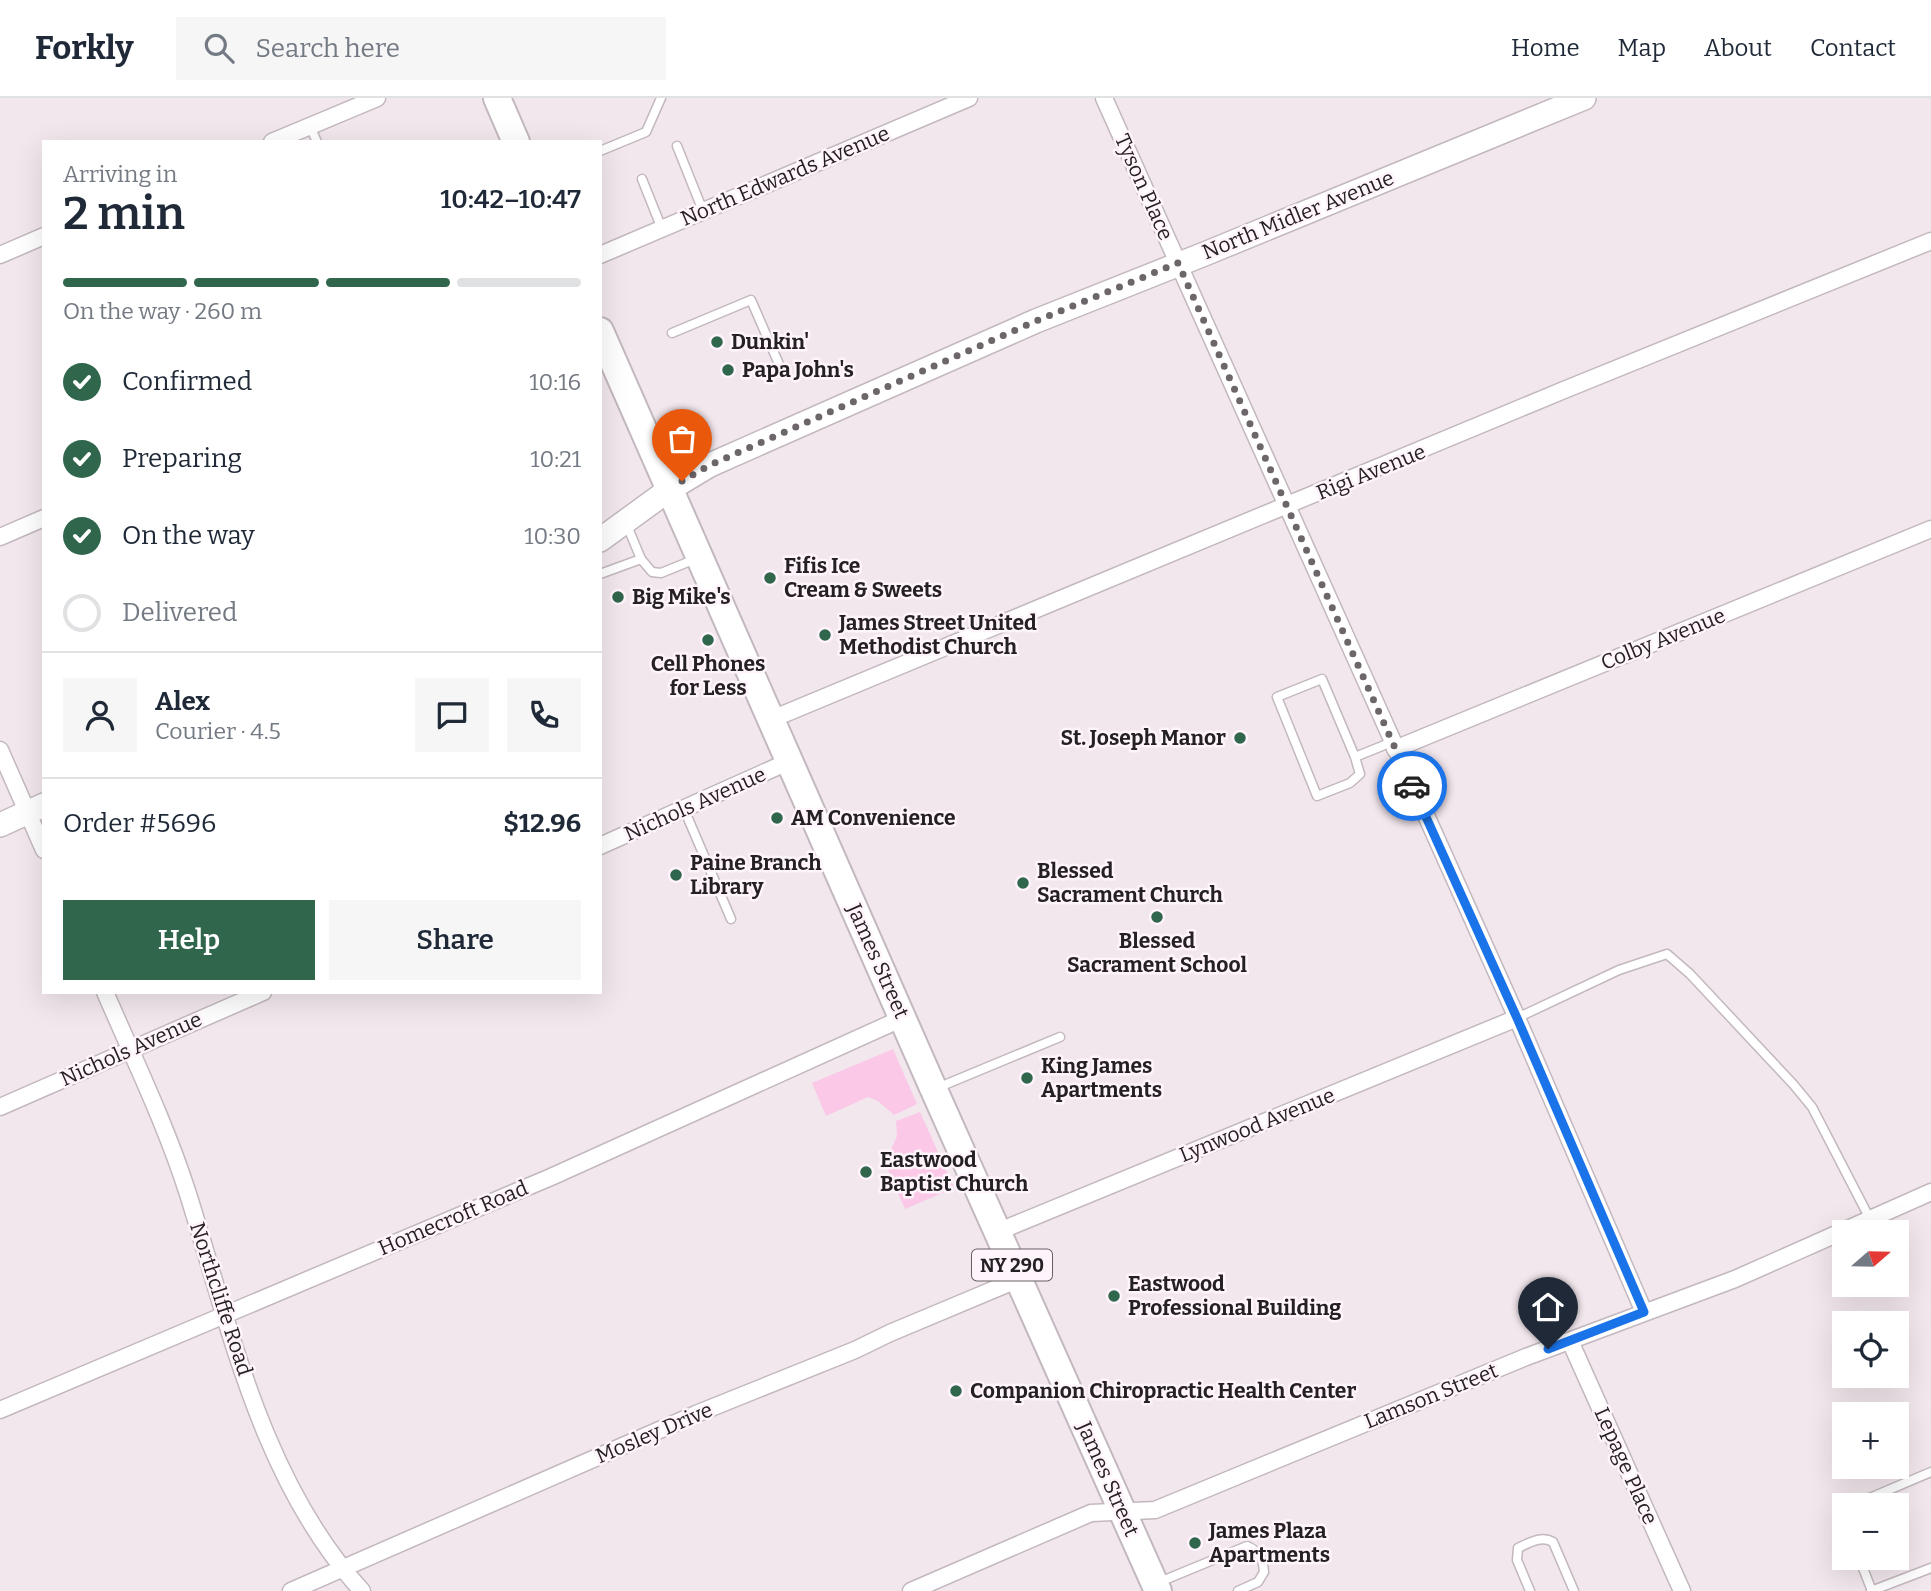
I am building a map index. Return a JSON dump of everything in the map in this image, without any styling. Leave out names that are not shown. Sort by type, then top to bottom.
[{"type":"main road","points":[[497,98],[515,140]]},
{"type":"main road","name":"North Midler Avenue","points":[[602,538],[670,489],[710,465],[1036,321],[1584,98]]},
{"type":"main road","name":"James Street","points":[[602,336],[1156,1588]]},
{"type":"main road","points":[[0,825],[36,809]]},
{"type":"street","name":"North Edwards Avenue","points":[[602,254],[970,98]]},
{"type":"street","name":"Tyson Place","points":[[1104,98],[1517,1018],[1644,1312]]},
{"type":"street","points":[[277,140],[375,99]]},
{"type":"street","points":[[0,255],[42,237]]},
{"type":"street","name":"Rigi Avenue","points":[[772,719],[1931,241]]},
{"type":"street","points":[[0,537],[42,519]]},
{"type":"street","name":"Colby Avenue","points":[[1394,746],[1931,529]]},
{"type":"street","points":[[0,750],[36,809],[42,840]]},
{"type":"street","name":"Nichols Avenue","points":[[602,845],[790,761]]},
{"type":"street","name":"Northcliffe Road","points":[[106,994],[187,1192],[240,1365],[279,1461],[309,1520],[342,1569],[362,1591]]},
{"type":"street","name":"Nichols Avenue","points":[[0,1107],[258,994]]},
{"type":"street","name":"Homecroft Road","points":[[0,1410],[551,1177],[903,1018]]},
{"type":"street","name":"Lynwood Avenue","points":[[998,1232],[1517,1018]]},
{"type":"street","name":"Lamson Street","points":[[911,1591],[1091,1513],[1155,1510],[1526,1357],[1734,1279],[1931,1192]]},
{"type":"street","name":"Mosley Drive","points":[[291,1591],[696,1414],[855,1350],[1019,1279]]},
{"type":"street","name":"Lepage Place","points":[[1570,1341],[1682,1591]]},
{"type":"lane","points":[[602,150],[646,131],[661,98]]},
{"type":"lane","points":[[310,126],[316,140]]},
{"type":"lane","points":[[677,146],[703,211]]},
{"type":"lane","points":[[642,179],[662,229]]},
{"type":"lane","points":[[672,333],[751,300],[782,371]]},
{"type":"lane","points":[[625,521],[641,559],[652,572],[661,573],[700,557]]},
{"type":"lane","points":[[602,574],[641,559]]},
{"type":"lane","points":[[1322,679],[1355,757],[1360,774],[1350,783],[1317,796],[1277,697],[1322,679]]},
{"type":"lane","points":[[1355,757],[1394,746]]},
{"type":"lane","points":[[684,809],[731,919]]},
{"type":"lane","points":[[1517,1018],[1619,971],[1667,954],[1700,984],[1812,1107],[1870,1219]]},
{"type":"lane","points":[[934,1090],[1060,1037]]},
{"type":"lane","points":[[1881,1493],[1931,1472]]},
{"type":"lane","points":[[1530,1591],[1517,1560],[1518,1548],[1538,1539],[1547,1539],[1553,1542],[1574,1591]]},
{"type":"lane","points":[[1156,1588],[1247,1546],[1260,1555],[1264,1572],[1258,1582],[1238,1591]]},
{"type":"lane","points":[[1864,1570],[1872,1591],[1931,1568]]},
{"type":"shaded area","points":[[893,1049],[917,1104],[894,1115],[878,1101],[868,1097],[826,1116],[812,1083]]},
{"type":"shaded area","points":[[920,1112],[954,1188],[905,1209],[885,1163],[897,1136],[896,1121]]},
{"type":"way so far","points":[[682,481],[710,465],[1036,321],[1178,263],[1412,786]]},
{"type":"place","name":"Dunkin'","points":[[717,342]]},
{"type":"place","name":"Papa John's","points":[[728,370]]},
{"type":"place","name":"Fifis Ice Cream & Sweets","points":[[770,578]]},
{"type":"place","name":"Big Mike's","points":[[618,597]]},
{"type":"place","name":"James Street United Methodist Church","points":[[825,635]]},
{"type":"place","name":"Cell Phones for Less","points":[[708,640]]},
{"type":"place","name":"St. Joseph Manor","points":[[1240,738]]},
{"type":"place","name":"AM Convenience","points":[[777,818]]},
{"type":"place","name":"Paine Branch Library","points":[[676,875]]},
{"type":"place","name":"Blessed Sacrament Church","points":[[1023,883]]},
{"type":"place","name":"Blessed Sacrament School","points":[[1157,917]]},
{"type":"place","name":"King James Apartments","points":[[1027,1078]]},
{"type":"place","name":"Eastwood Baptist Church","points":[[866,1172]]},
{"type":"place","name":"Eastwood Professional Building","points":[[1114,1296]]},
{"type":"place","name":"Companion Chiropractic Health Center","points":[[956,1391]]},
{"type":"place","name":"James Plaza Apartments","points":[[1195,1543]]},
{"type":"route","points":[[1412,786],[1517,1018],[1644,1312],[1548,1349]]}]
